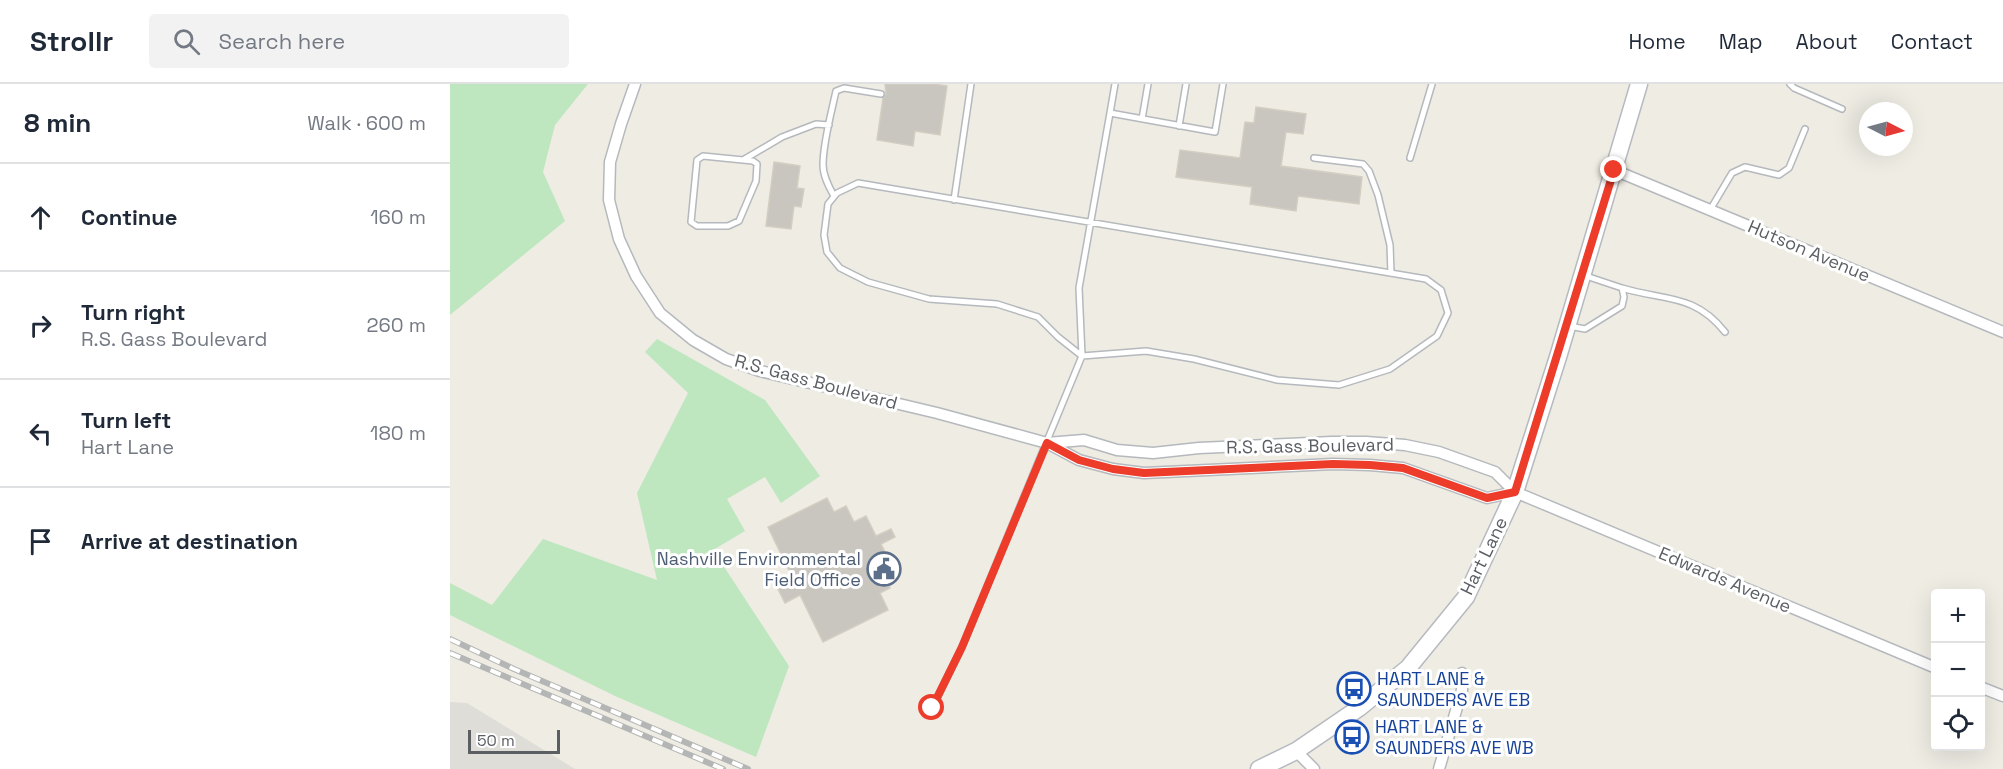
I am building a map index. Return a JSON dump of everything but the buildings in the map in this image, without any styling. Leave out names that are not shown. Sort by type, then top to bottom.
[{"type":"main road","name":"Hart Lane","points":[[1259,769],[1296,751],[1359,708],[1408,669],[1466,597],[1515,492],[1583,275],[1639,84]]},
{"type":"street","name":"R.S. Gass Boulevard","points":[[635,84],[610,162],[609,200],[619,239],[636,276],[660,313],[693,340],[726,359],[760,371],[937,413],[1047,443],[1079,460],[1113,469],[1144,473],[1333,464],[1370,465],[1403,468],[1487,498],[1515,492]]},
{"type":"street","name":"Hutson Avenue","points":[[1614,170],[2003,332]]},
{"type":"street","name":"R.S. Gass Boulevard","points":[[1047,443],[1084,440],[1117,450],[1153,453],[1199,448],[1332,442],[1405,445],[1439,453],[1495,472],[1515,492]]},
{"type":"street","name":"Edwards Avenue","points":[[1515,492],[1931,666]]},
{"type":"street","points":[[1439,769],[1462,690],[1462,673]]},
{"type":"street","points":[[1985,689],[2003,696]]},
{"type":"street","points":[[1296,751],[1314,769]]},
{"type":"lane","points":[[954,200],[971,84]]},
{"type":"lane","points":[[932,708],[962,647],[1082,356],[1079,288],[1115,84]]},
{"type":"lane","points":[[1142,119],[1148,84]]},
{"type":"lane","points":[[1179,126],[1186,84]]},
{"type":"lane","points":[[1110,113],[1215,132],[1223,84]]},
{"type":"lane","points":[[1410,158],[1432,84]]},
{"type":"lane","points":[[1790,84],[1842,110]]},
{"type":"lane","points":[[834,196],[825,178],[823,166],[836,91],[844,88],[881,94]]},
{"type":"lane","points":[[743,159],[757,164],[756,181],[739,221],[728,226],[697,226],[691,222],[697,160],[703,156],[743,159],[782,137],[816,124],[829,125]]},
{"type":"lane","points":[[1710,210],[1732,173],[1745,167],[1779,176],[1789,168],[1805,129]]},
{"type":"lane","points":[[1314,158],[1363,164],[1370,171],[1390,245],[1391,273]]},
{"type":"lane","points":[[858,183],[954,200],[1426,279],[1441,290],[1448,313],[1437,336],[1390,369],[1339,385],[1277,380],[1194,359],[1146,351],[1082,356],[1038,317],[997,303],[929,299],[868,282],[840,268],[827,252],[824,235],[828,204],[837,193],[858,183]]},
{"type":"lane","points":[[1583,275],[1645,295],[1684,301],[1701,309],[1725,332]]},
{"type":"lane","points":[[1567,326],[1585,329],[1605,315],[1615,312],[1622,306],[1624,297],[1622,288]]},
{"type":"shaded area","points":[[450,702],[467,703],[575,769],[450,769]]},
{"type":"green space","points":[[450,84],[588,84],[555,125],[543,172],[565,221],[450,315]]},
{"type":"green space","points":[[657,339],[765,400],[820,476],[781,503],[765,477],[727,499],[745,531],[713,550],[789,666],[756,757],[615,696],[450,615],[450,583],[492,605],[543,539],[657,580],[637,493],[688,393],[645,352]]},
{"type":"railway","points":[[450,639],[514,669],[748,769]]},
{"type":"railway","points":[[450,653],[723,769]]},
{"type":"place","name":"Nashville Environmental Field Office","points":[[884,569]]},
{"type":"place","name":"HART LANE & SAUNDERS AVE EB","points":[[1354,689]]},
{"type":"place","name":"HART LANE & SAUNDERS AVE WB","points":[[1352,737]]},
{"type":"route","points":[[932,708],[962,647],[1047,443],[1079,460],[1113,469],[1144,473],[1333,464],[1370,465],[1403,468],[1487,498],[1515,492],[1614,170]]}]
